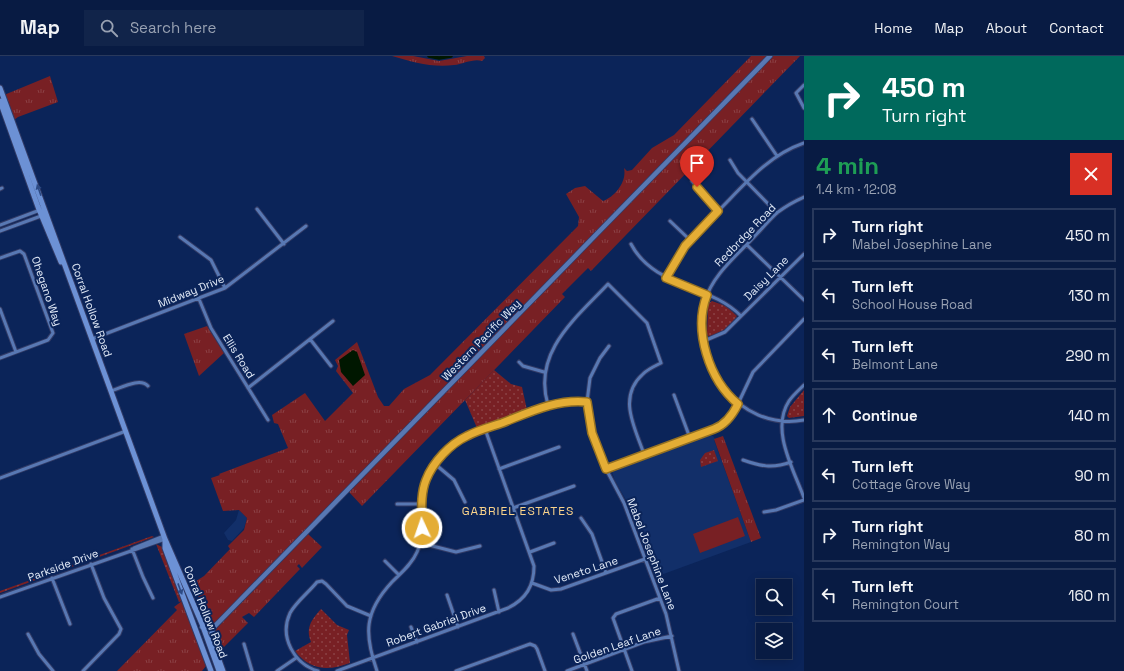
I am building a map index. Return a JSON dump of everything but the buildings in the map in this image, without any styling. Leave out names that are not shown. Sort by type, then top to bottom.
[{"type":"main road","points":[[0,88],[21,142],[42,212]]},
{"type":"main road","points":[[0,101],[42,212]]},
{"type":"main road","name":"Corral Hollow Road","points":[[42,212],[57,254],[65,266],[164,537],[198,615],[219,671]]},
{"type":"main road","name":"Corral Hollow Road","points":[[164,537],[165,548],[210,671]]},
{"type":"main road","points":[[191,618],[194,615],[198,615]]},
{"type":"main road","points":[[213,628],[211,638],[223,671]]},
{"type":"street","name":"Western Pacific Way","points":[[213,628],[770,56]]},
{"type":"street","points":[[804,85],[796,93],[804,108]]},
{"type":"street","points":[[0,97],[21,142]]},
{"type":"street","points":[[752,119],[777,156]]},
{"type":"street","points":[[666,278],[680,253],[690,240],[746,182],[777,156],[804,143]]},
{"type":"street","points":[[730,160],[736,171],[777,213]]},
{"type":"street","points":[[692,181],[718,211]]},
{"type":"street","name":"Redbrdge Road","points":[[804,197],[777,213],[716,277],[707,295],[702,319],[704,341],[715,373],[728,395],[738,404],[762,417],[783,422],[804,420]]},
{"type":"street","points":[[257,208],[284,244]]},
{"type":"street","points":[[0,225],[42,212]]},
{"type":"street","points":[[0,231],[42,212]]},
{"type":"street","points":[[670,221],[690,240]]},
{"type":"street","name":"Midway Drive","points":[[92,339],[225,288],[306,226]]},
{"type":"street","points":[[180,237],[211,260],[225,288]]},
{"type":"street","points":[[631,244],[636,252],[652,268],[666,278],[727,303],[741,316]]},
{"type":"street","points":[[747,245],[804,300]]},
{"type":"street","name":"Ohegano Way","points":[[0,258],[16,252],[22,252],[26,256],[52,330],[51,337],[48,340],[16,352]]},
{"type":"street","name":"Daisy Lane","points":[[704,341],[721,335],[804,254]]},
{"type":"street","points":[[548,405],[543,383],[544,372],[549,356],[563,333],[608,284],[647,323],[661,363],[643,373],[639,377],[631,390],[628,401],[629,413],[644,454]]},
{"type":"street","name":"Ellis Road","points":[[199,299],[211,328],[268,420]]},
{"type":"street","points":[[0,312],[16,352],[0,358]]},
{"type":"street","points":[[606,469],[718,428],[728,419],[738,404],[753,372],[804,319]]},
{"type":"street","points":[[248,388],[333,321]]},
{"type":"street","points":[[310,339],[331,366]]},
{"type":"street","name":"Mabel Josephine Lane","points":[[609,346],[600,358],[590,378],[587,402],[592,433],[606,469],[624,503],[660,598],[672,636],[679,671]]},
{"type":"street","points":[[519,362],[523,366],[544,372]]},
{"type":"street","points":[[111,391],[139,382],[145,383],[148,386]]},
{"type":"street","points":[[764,512],[776,510],[804,499],[783,441],[783,422],[789,401],[804,385]]},
{"type":"street","points":[[674,395],[690,438]]},
{"type":"street","points":[[377,671],[372,658],[368,639],[373,607],[379,597],[412,562],[421,542],[421,504],[426,479],[435,464],[456,443],[467,436],[548,405],[567,401],[587,402]]},
{"type":"street","points":[[485,429],[530,552],[534,566],[532,584]]},
{"type":"street","points":[[0,478],[126,431]]},
{"type":"street","points":[[499,469],[559,447]]},
{"type":"street","points":[[742,460],[766,467],[778,466],[791,462]]},
{"type":"street","points":[[435,464],[454,480],[465,502]]},
{"type":"street","points":[[513,508],[574,486]]},
{"type":"street","points":[[397,504],[421,504]]},
{"type":"street","points":[[581,518],[592,534],[606,573]]},
{"type":"street","name":"Parkside Drive","points":[[0,598],[164,537]]},
{"type":"street","points":[[421,542],[456,552],[480,546]]},
{"type":"street","points":[[530,552],[554,543]]},
{"type":"street","points":[[132,549],[144,581],[153,598]]},
{"type":"street","name":"Veneto Lane","points":[[532,584],[547,589],[557,590],[645,559]]},
{"type":"street","points":[[385,561],[400,575]]},
{"type":"street","points":[[83,671],[119,634],[122,629],[104,598],[91,564]]},
{"type":"street","points":[[52,578],[70,624]]},
{"type":"street","points":[[318,671],[306,666],[296,658],[287,636],[288,620],[293,609],[317,582],[322,581],[347,606],[371,616]]},
{"type":"street","name":"Robert Gabriel Drive","points":[[337,671],[499,612],[517,604],[532,584]]},
{"type":"street","points":[[494,590],[499,612]]},
{"type":"street","points":[[447,595],[458,627]]},
{"type":"street","points":[[632,671],[612,620],[614,616],[660,598]]},
{"type":"street","points":[[202,627],[208,630],[213,628]]},
{"type":"street","points":[[411,627],[417,642]]},
{"type":"street","points":[[28,634],[39,654],[52,671]]},
{"type":"street","points":[[573,634],[587,671]]},
{"type":"street","name":"Golden Leaf Lane","points":[[567,671],[651,640],[672,636]]},
{"type":"street","points":[[244,644],[252,671]]},
{"type":"street","points":[[456,671],[533,644],[537,649],[545,671]]},
{"type":"street","points":[[277,671],[296,658]]},
{"type":"shaded area","points":[[353,350],[357,352],[365,375],[353,386],[341,372],[339,360]]},
{"type":"shaded area","points":[[709,435],[713,436],[715,439],[714,440],[751,542],[658,576],[633,512],[615,481],[612,472]]},
{"type":"shaded area","points":[[239,510],[247,518],[244,528],[232,541],[228,540],[224,533],[236,520]]},
{"type":"green space","points":[[392,56],[413,56],[439,61],[467,56],[484,56],[485,58],[482,61],[476,60],[454,65],[438,66]]},
{"type":"green space","points":[[751,56],[768,56],[214,626],[210,627],[193,583],[204,576],[230,549],[228,546],[244,530],[247,518],[239,510],[223,511],[211,478],[288,448],[278,424],[274,423],[272,415],[305,393],[325,421],[353,393],[336,371],[338,366],[335,360],[357,342],[378,397],[384,406],[389,406],[404,389],[430,375],[578,226],[579,217],[566,194],[575,188],[585,186],[603,201],[608,199],[620,188],[624,178],[624,168],[627,171],[632,170],[652,148],[674,135]]},
{"type":"green space","points":[[772,56],[800,56],[591,271],[588,268],[562,294],[565,297],[362,506],[349,492]]},
{"type":"green space","points":[[50,76],[58,102],[18,117],[14,120],[4,95]]},
{"type":"green space","points":[[712,301],[726,306],[737,316],[727,329],[709,337],[707,334],[708,304]]},
{"type":"green space","points":[[207,326],[224,353],[199,376],[184,334]]},
{"type":"green space","points":[[494,370],[511,384],[522,387],[527,410],[477,428],[465,400]]},
{"type":"green space","points":[[804,390],[804,416],[789,418],[787,416],[790,407]]},
{"type":"green space","points":[[723,436],[761,538],[751,542],[714,439]]},
{"type":"green space","points":[[714,450],[718,461],[701,467],[700,460],[705,453]]},
{"type":"green space","points":[[738,517],[745,536],[700,553],[693,534]]},
{"type":"green space","points":[[308,534],[322,547],[302,568],[299,564],[297,566],[300,569],[254,617],[249,613],[242,617],[248,623],[219,652],[213,634],[215,630]]},
{"type":"green space","points":[[152,536],[154,537],[0,593],[0,591]]},
{"type":"green space","points":[[156,544],[162,547],[182,601],[179,602]]},
{"type":"green space","points":[[182,601],[206,666],[202,671],[117,671],[177,610],[174,607]]},
{"type":"green space","points":[[321,609],[337,625],[349,630],[347,635],[350,663],[342,666],[320,668],[313,666],[301,658],[295,651],[311,642],[309,637],[310,624]]},
{"type":"waterway","points":[[429,56],[439,58],[451,56]]},
{"type":"district","name":"GABRIEL ESTATES","points":[[518,511]]},
{"type":"route","points":[[422,528],[421,504],[426,479],[435,464],[446,451],[467,436],[548,405],[567,401],[587,402],[592,433],[606,469],[718,428],[724,423],[738,404],[728,395],[720,384],[704,341],[702,319],[707,295],[666,278],[675,260],[685,246],[718,211],[697,187]]}]
